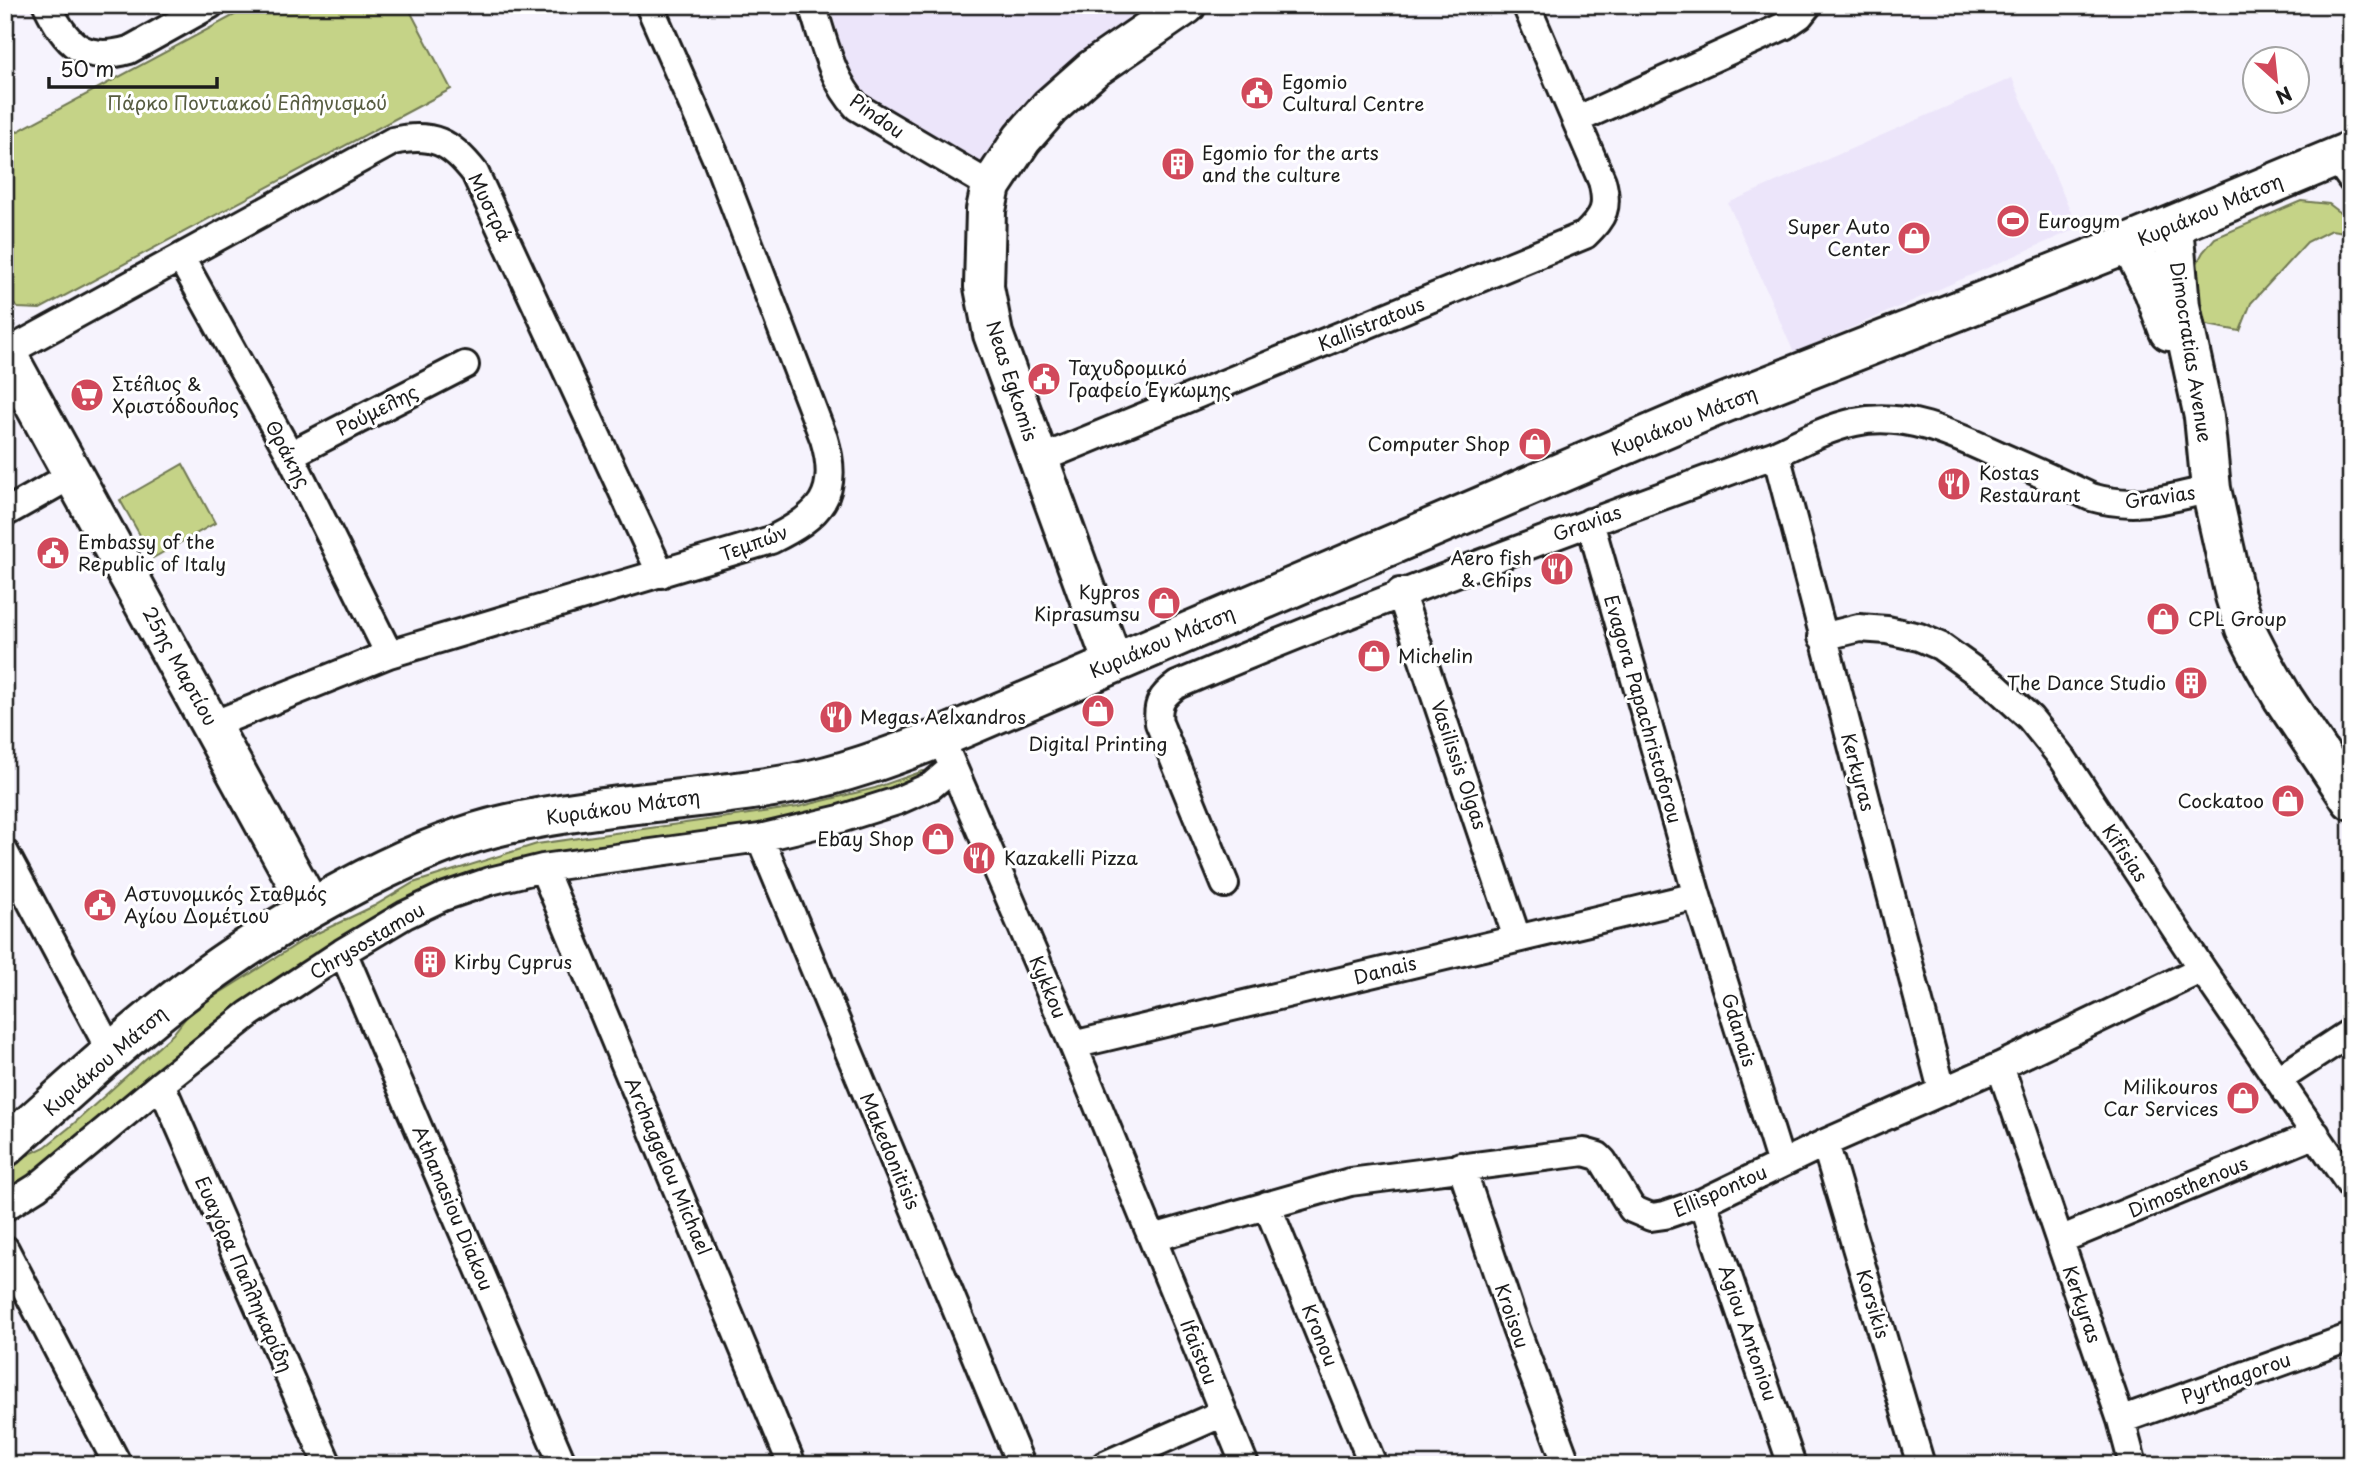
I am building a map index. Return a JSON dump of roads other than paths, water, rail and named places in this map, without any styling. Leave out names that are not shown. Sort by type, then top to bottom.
[{"type":"main road","name":"Neas Egkomis","points":[[1113,663],[993,334],[984,287],[986,210],[991,186],[1011,154],[1050,107],[1093,69],[1186,5]]},
{"type":"main road","name":"Κυριάκου Μάτση","points":[[5,1147],[112,1054],[231,958],[311,908],[391,866],[478,832],[508,824],[582,811],[795,783],[867,765],[947,753],[1113,663],[1719,405],[2173,226],[2346,163]]},
{"type":"main road","name":"Dimocratias Avenue","points":[[2173,226],[2180,306],[2204,417],[2210,484]]},
{"type":"main road","name":"Dimocratias Avenue","points":[[2130,243],[2163,314],[2210,484],[2226,565],[2245,628],[2283,698],[2351,800]]},
{"type":"main road","name":"25ης Μαρτίου","points":[[6,352],[311,908]]},
{"type":"street","points":[[47,5],[61,32],[78,49],[89,54],[115,54],[129,50],[210,5]]},
{"type":"street","name":"Τεμπών","points":[[212,725],[389,654],[771,540],[797,527],[824,499],[830,481],[831,461],[824,439],[717,160],[649,5]]},
{"type":"street","name":"Pindou","points":[[812,5],[835,76],[844,93],[857,107],[991,186]]},
{"type":"street","name":"Kallistratous","points":[[1038,460],[1585,235],[1601,217],[1606,205],[1605,194],[1526,5]]},
{"type":"street","points":[[1576,120],[1784,26],[1800,15],[1808,5]]},
{"type":"street","name":"Μυστρά","points":[[6,352],[393,141],[430,138],[448,145],[463,157],[475,173],[661,574]]},
{"type":"street","name":"Θράκης","points":[[181,258],[290,455],[389,654]]},
{"type":"street","name":"Ρούμελης","points":[[290,455],[465,365]]},
{"type":"street","name":"Gravias","points":[[1225,884],[1159,723],[1158,703],[1177,685],[1307,629],[1400,592],[1776,454],[1843,425],[1881,419],[1920,424],[1945,431],[2091,497],[2113,503],[2141,504],[2210,484]]},
{"type":"street","name":"Kerkyras","points":[[1776,454],[1942,1090]]},
{"type":"street","points":[[5,513],[74,474]]},
{"type":"street","name":"Evagora Papachristoforou","points":[[1590,522],[1697,896]]},
{"type":"street","points":[[1289,588],[1307,629]]},
{"type":"street","name":"Vasilissis Olgas","points":[[1400,592],[1517,938]]},
{"type":"street","name":"Kifisias","points":[[1822,637],[1859,628],[1887,630],[1919,637],[1940,646],[1993,684],[2030,718],[2063,759],[2202,969],[2351,1186]]},
{"type":"street","name":"Chrysostamou","points":[[5,1207],[37,1187],[249,1014],[342,952],[405,915],[443,897],[490,881],[543,868],[760,838],[841,820],[931,786],[947,753]]},
{"type":"street","name":"Kykkou","points":[[947,753],[1153,1238]]},
{"type":"street","name":"Makedonitisis","points":[[760,838],[1021,1465]]},
{"type":"street","points":[[5,853],[112,1054]]},
{"type":"street","name":"Archaggelou Michael","points":[[543,868],[792,1465]]},
{"type":"street","name":"Danais","points":[[1073,1045],[1697,896]]},
{"type":"street","name":"Gdanais","points":[[1697,896],[1781,1164]]},
{"type":"street","name":"Athanasiou Diakou","points":[[342,952],[563,1465]]},
{"type":"street","name":"Ellispontou","points":[[1153,1238],[1350,1182],[1584,1152],[1598,1156],[1603,1161],[1628,1205],[1636,1212],[1658,1216],[1703,1202],[1825,1143],[2000,1066],[2202,969]]},
{"type":"street","points":[[2279,1079],[2351,1032]]},
{"type":"street","name":"Kerkyras","points":[[2000,1066],[2121,1420],[2133,1465]]},
{"type":"street","name":"Ευαγόρα Παλληκαρίδη","points":[[161,1084],[328,1465]]},
{"type":"street","name":"Dimosthenous","points":[[2060,1240],[2316,1134]]},
{"type":"street","name":"Korsikis","points":[[1825,1143],[1921,1465]]},
{"type":"street","name":"Kroisou","points":[[1461,1166],[1516,1329],[1567,1465]]},
{"type":"street","name":"Agiou Antoniou","points":[[1703,1202],[1792,1465]]},
{"type":"street","name":"Kronou","points":[[1267,1205],[1373,1465]]},
{"type":"street","name":"Ifaistou","points":[[1153,1238],[1245,1465]]},
{"type":"street","points":[[5,1249],[118,1465]]},
{"type":"street","name":"Pyrthagorou","points":[[2121,1420],[2351,1337]]},
{"type":"street","points":[[1105,1465],[1223,1413]]},
{"type":"place","name":"Egomio Cultural Centre","points":[[1257,93]]},
{"type":"place","name":"Egomio for the arts and the culture","points":[[1178,164]]},
{"type":"place","name":"Eurogym","points":[[2013,221]]},
{"type":"place","name":"Super Auto Center","points":[[1914,238]]},
{"type":"place","name":"Ταχυδρομικό Γραφείο Έγκωμης","points":[[1044,379]]},
{"type":"place","name":"Στέλιος & Χριστόδουλος","points":[[87,395]]},
{"type":"place","name":"Computer Shop","points":[[1535,444]]},
{"type":"place","name":"Kostas Restaurant","points":[[1954,484]]},
{"type":"place","name":"Embassy of the Republic of Italy","points":[[53,553]]},
{"type":"place","name":"Aero fish & Chips","points":[[1557,569]]},
{"type":"place","name":"Kypros Kiprasumsu","points":[[1164,603]]},
{"type":"place","name":"CPL Group","points":[[2163,619]]},
{"type":"place","name":"Michelin","points":[[1374,656]]},
{"type":"place","name":"The Dance Studio","points":[[2191,683]]},
{"type":"place","name":"Digital Printing","points":[[1098,711]]},
{"type":"place","name":"Megas Aelxandros","points":[[836,717]]},
{"type":"place","name":"Cockatoo","points":[[2288,801]]},
{"type":"place","name":"Ebay Shop","points":[[938,839]]},
{"type":"place","name":"Kazakelli Pizza","points":[[979,858]]},
{"type":"place","name":"Αστυνομικός Σταθμός Αγίου Δομέτιου","points":[[100,905]]},
{"type":"place","name":"Kirby Cyprus","points":[[430,962]]},
{"type":"place","name":"Milikouros Car Services","points":[[2243,1098]]},
{"type":"park label","name":"Πάρκο Ποντιακού Ελληνισμού","points":[[247,103]]}]
